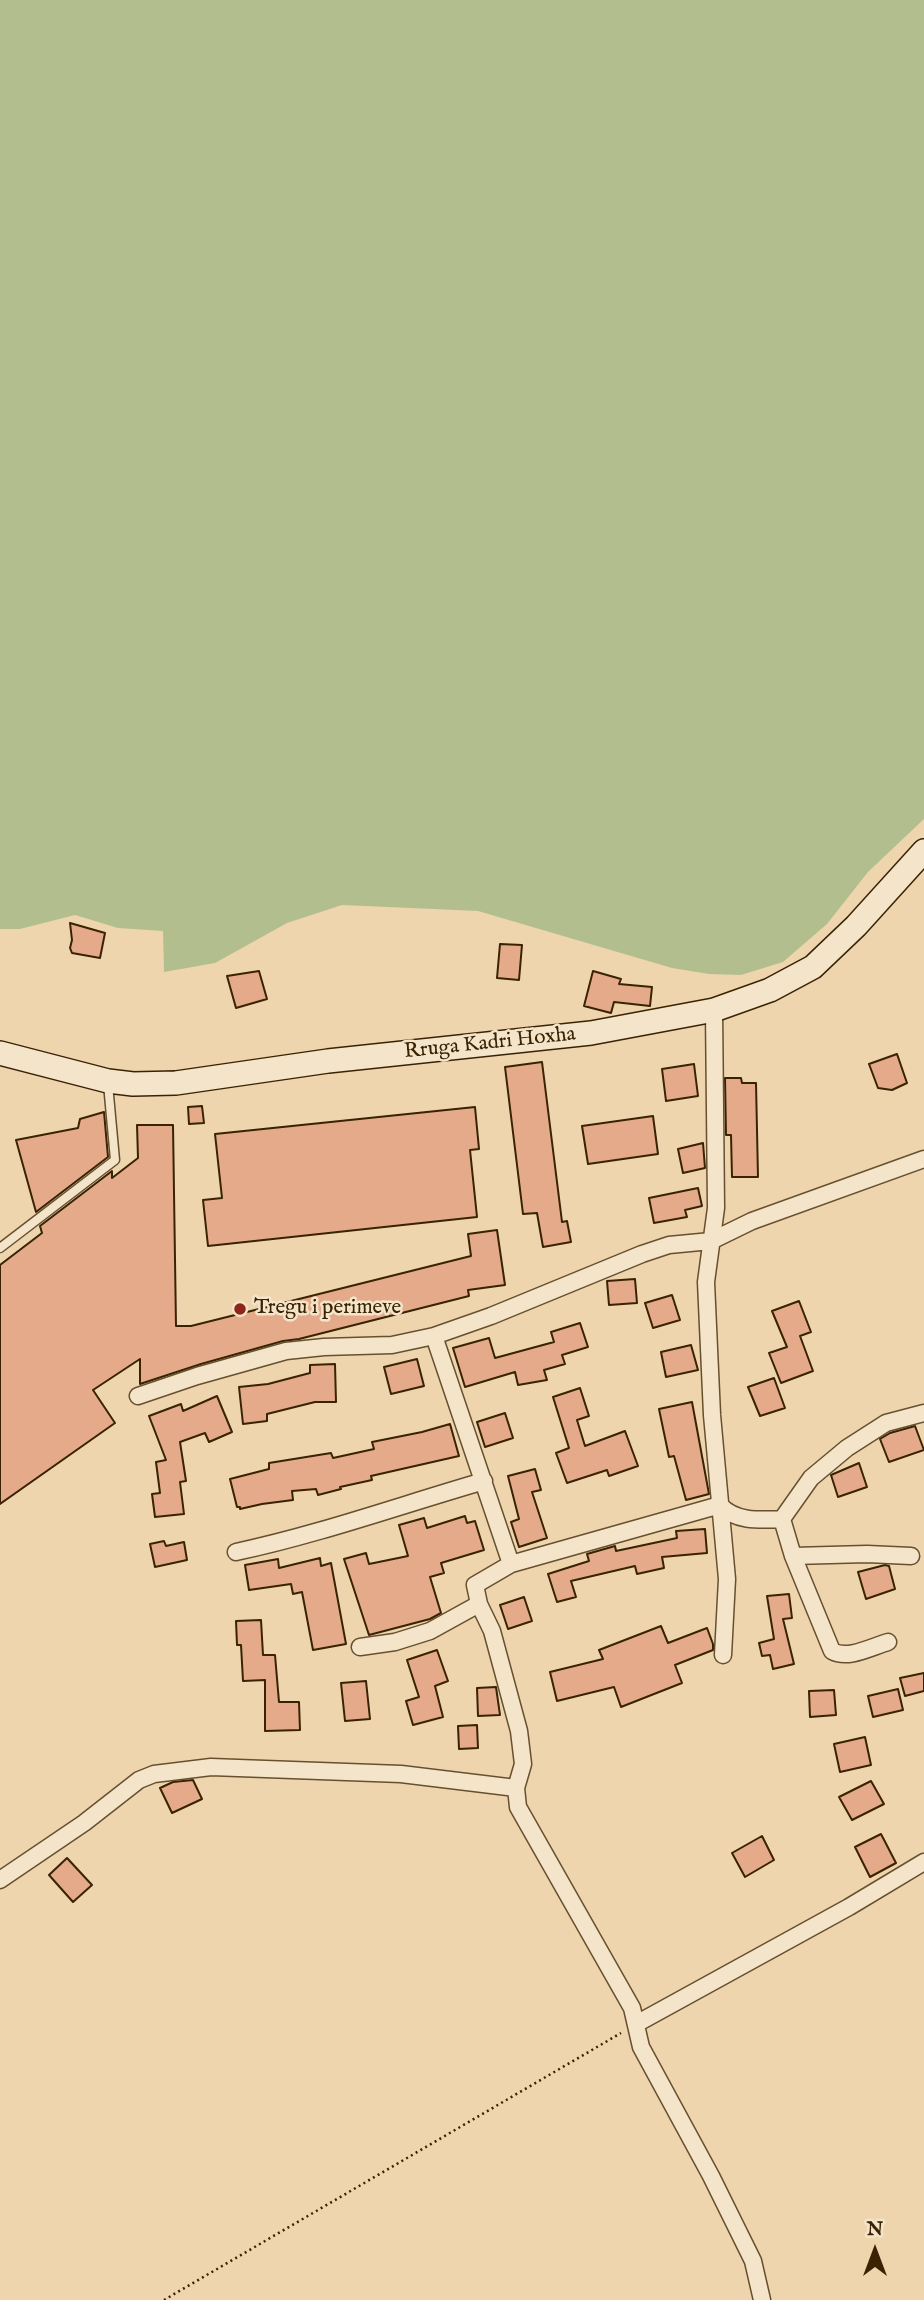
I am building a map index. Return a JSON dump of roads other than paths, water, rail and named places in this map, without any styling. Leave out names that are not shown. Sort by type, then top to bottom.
[{"type":"main road","name":"Rruga Kadri Hoxha","points":[[0,1053],[108,1082],[176,1083],[328,1061],[591,1033],[714,1010],[769,990],[813,967],[921,858]]},
{"type":"street","points":[[714,1010],[716,1208],[706,1282],[727,1579],[723,1655]]},
{"type":"street","points":[[138,1396],[286,1351],[392,1345],[434,1336],[491,1316],[642,1254],[669,1245],[711,1241],[752,1221],[924,1159]]},
{"type":"street","points":[[434,1336],[511,1564]]},
{"type":"street","points":[[720,1505],[727,1513],[742,1518],[782,1518],[811,1478],[847,1448],[886,1423],[924,1413]]},
{"type":"street","points":[[236,1552],[297,1539],[344,1522],[484,1481]]},
{"type":"street","points":[[720,1505],[511,1564],[475,1585],[479,1604],[492,1631],[519,1731],[523,1764],[516,1788],[518,1807],[620,1982],[632,2008],[641,2047],[711,2176],[753,2261],[762,2300]]},
{"type":"street","points":[[782,1518],[793,1556],[832,1651],[839,1655],[849,1654],[888,1642]]},
{"type":"street","points":[[793,1556],[911,1556]]},
{"type":"street","points":[[360,1647],[395,1642],[430,1631],[479,1604]]},
{"type":"street","points":[[0,1881],[84,1823],[139,1780],[155,1774],[211,1767],[401,1774],[516,1788]]},
{"type":"street","points":[[636,2024],[849,1907],[924,1862]]},
{"type":"lane","points":[[0,1248],[115,1160],[108,1082]]},
{"type":"place","name":"Tregu i perimeve","points":[[240,1309]]}]
